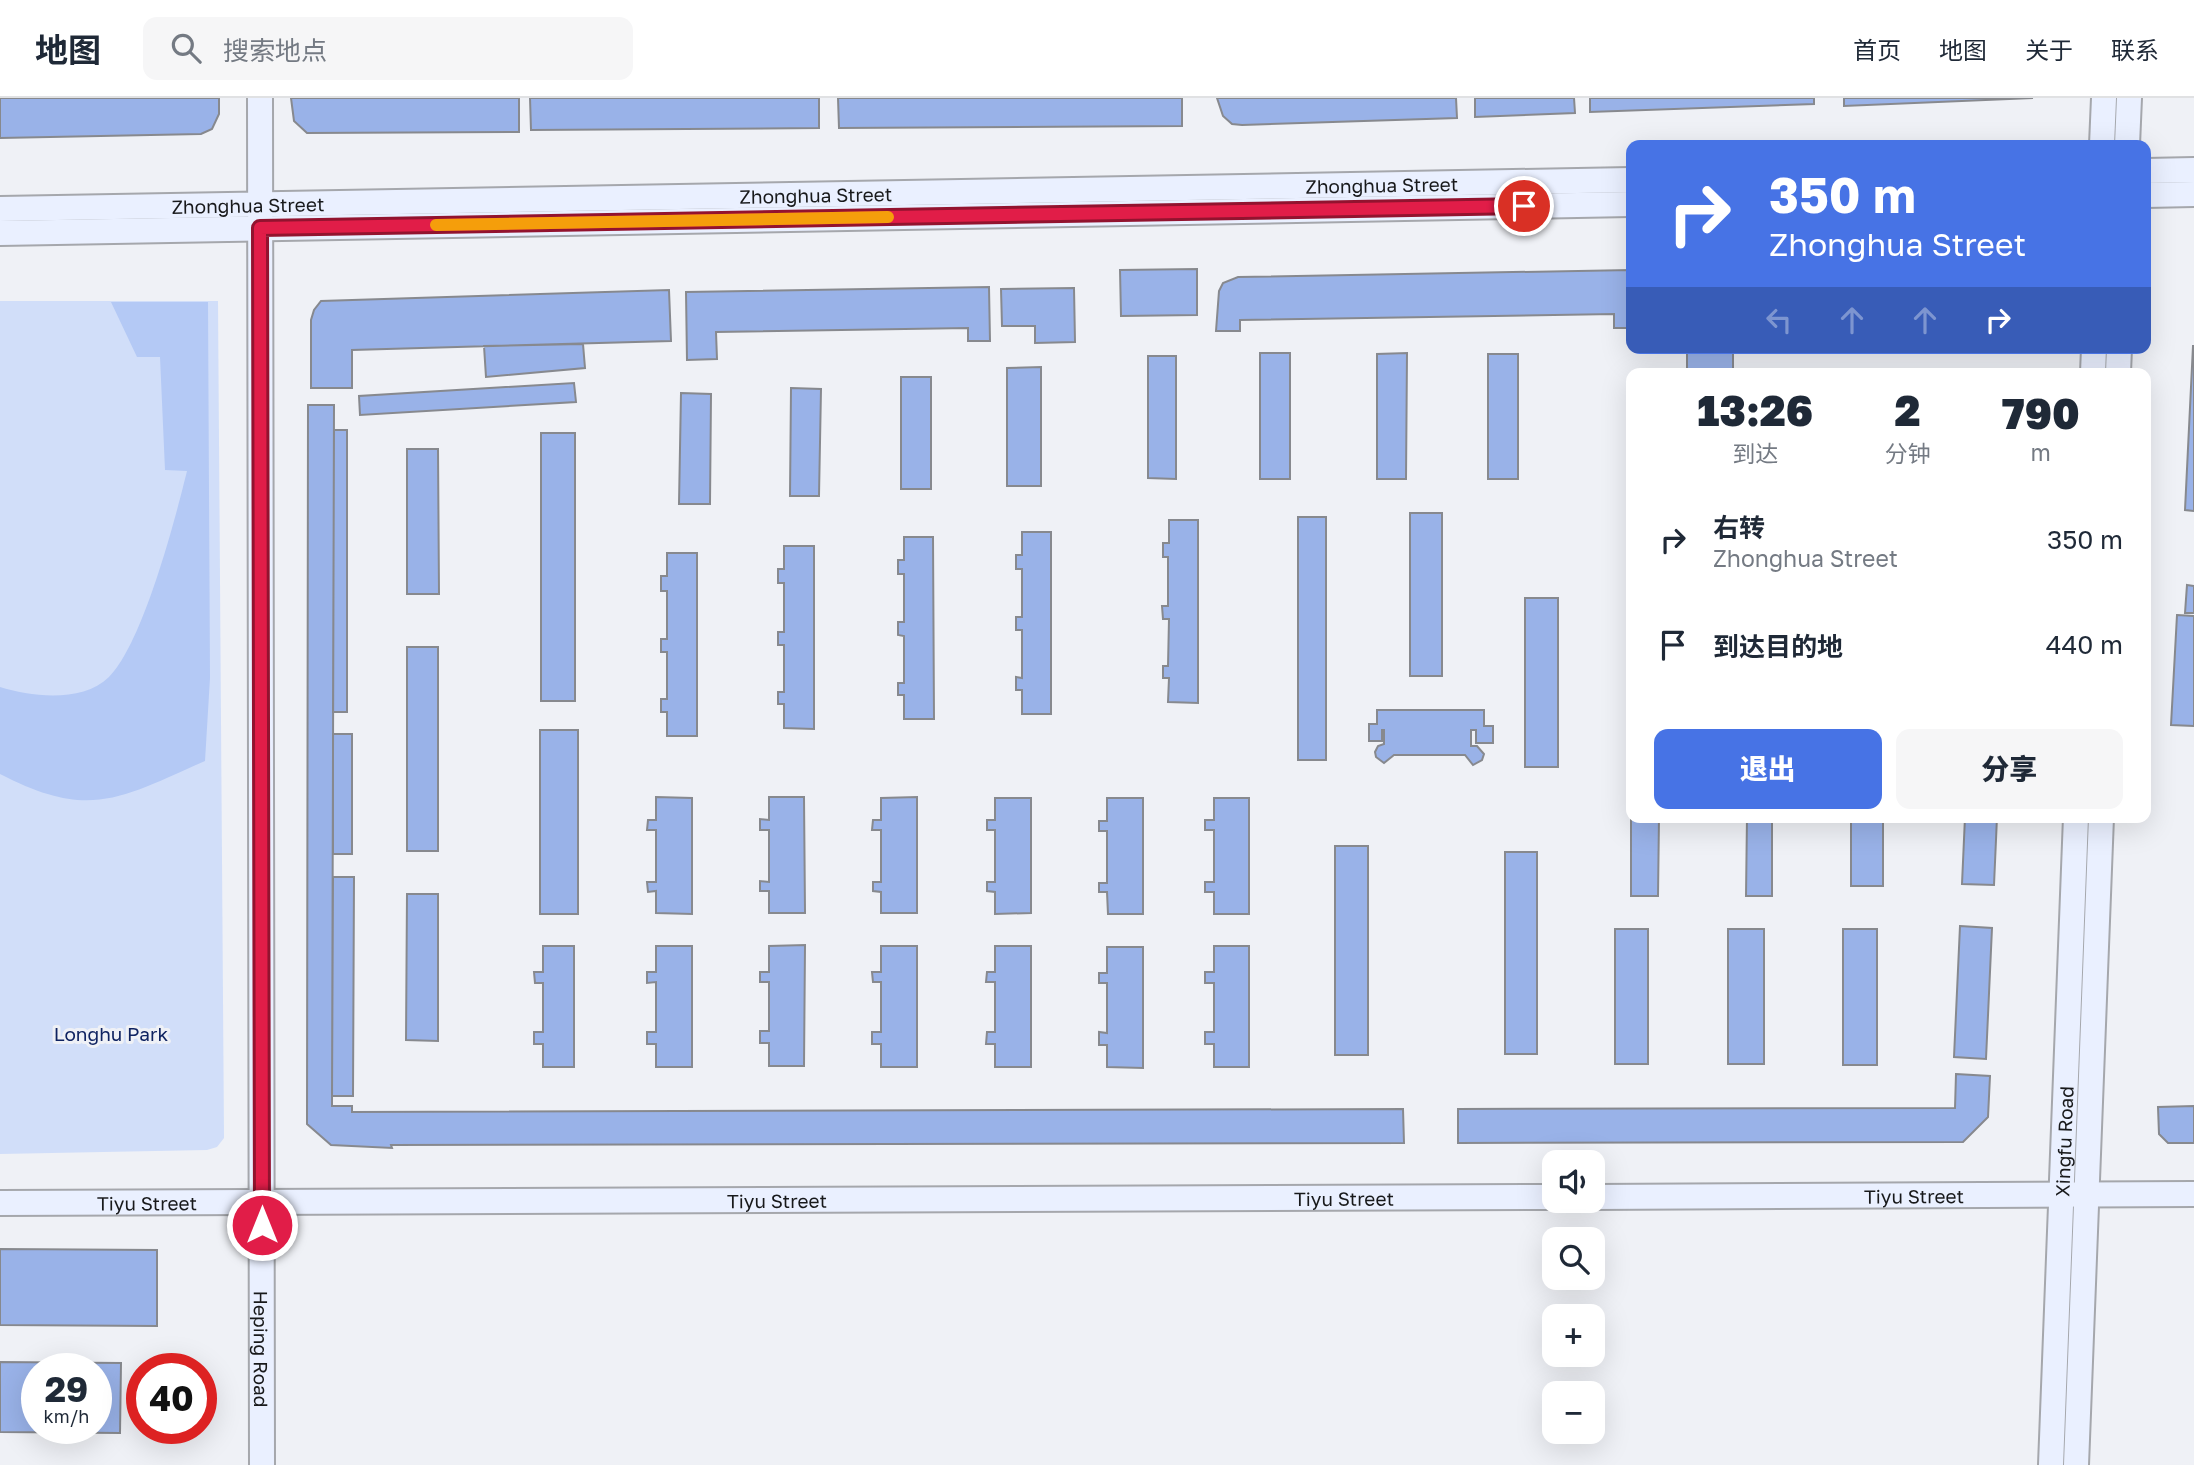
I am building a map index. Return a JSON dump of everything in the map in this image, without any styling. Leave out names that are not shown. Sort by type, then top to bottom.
[{"type":"street","name":"Heping Road","points":[[260,98],[262,1465]]},
{"type":"street","points":[[2102,140],[2104,98]]},
{"type":"street","points":[[2127,140],[2129,98]]},
{"type":"street","points":[[2151,171],[2194,170]]},
{"type":"street","name":"Zhonghua Street","points":[[0,233],[260,216],[1626,180]]},
{"type":"street","points":[[2151,195],[2194,194]]},
{"type":"street","name":"Zhonghua Street","points":[[0,209],[260,216],[1626,204]]},
{"type":"street","name":"Xingfu Road","points":[[2076,823],[2073,1195],[2076,1465]]},
{"type":"street","name":"Xingfu Road","points":[[2051,1465],[2101,823]]},
{"type":"street","name":"Tiyu Street","points":[[1605,1197],[2194,1194]]},
{"type":"street","name":"Tiyu Street","points":[[0,1203],[1542,1197]]},
{"type":"green space","name":"Longhu Park","points":[[0,301],[218,301],[224,1138],[217,1147],[207,1150],[0,1154]]},
{"type":"shaded area","points":[[111,302],[208,302],[210,678],[205,761],[126,794],[81,800],[57,797],[0,774],[0,687],[41,695],[71,694],[85,691],[109,677],[134,637],[166,549],[187,471],[165,470],[160,357],[137,357]]},
{"type":"building","points":[[0,98],[219,98],[219,114],[212,129],[201,134],[0,138]]},
{"type":"building","points":[[291,98],[519,98],[519,132],[307,133],[294,121]]},
{"type":"building","points":[[530,98],[819,98],[819,128],[531,130]]},
{"type":"building","points":[[838,98],[1182,98],[1182,126],[839,128]]},
{"type":"building","points":[[1217,98],[1456,98],[1457,118],[1242,125],[1232,124],[1223,116]]},
{"type":"building","points":[[1475,98],[1574,98],[1575,113],[1475,117]]},
{"type":"building","points":[[1590,98],[1814,98],[1814,104],[1590,112]]},
{"type":"building","points":[[1844,98],[2033,98],[1844,106]]},
{"type":"building","points":[[1197,269],[1197,315],[1121,316],[1120,270]]},
{"type":"building","points":[[1626,270],[1626,328],[1614,328],[1614,314],[1240,320],[1240,331],[1216,331],[1219,291],[1223,283],[1238,277]]},
{"type":"building","points":[[989,287],[990,341],[968,341],[968,328],[716,332],[717,359],[687,360],[686,292]]},
{"type":"building","points":[[1074,288],[1075,342],[1035,343],[1035,326],[1002,326],[1001,289]]},
{"type":"building","points":[[669,290],[671,341],[352,350],[352,388],[311,388],[311,320],[321,301]]},
{"type":"building","points":[[583,344],[585,368],[486,377],[484,346]]},
{"type":"building","points":[[2194,346],[2194,511],[2185,510]]},
{"type":"building","points":[[1260,353],[1290,353],[1290,479],[1260,479]]},
{"type":"building","points":[[1407,353],[1406,479],[1377,479],[1377,354]]},
{"type":"building","points":[[1488,354],[1518,354],[1518,479],[1488,479]]},
{"type":"building","points":[[1687,354],[1733,354],[1733,368],[1687,368]]},
{"type":"building","points":[[1148,356],[1176,356],[1176,479],[1148,478]]},
{"type":"building","points":[[1041,367],[1041,486],[1007,486],[1007,368]]},
{"type":"building","points":[[901,377],[931,377],[931,489],[901,489]]},
{"type":"building","points":[[574,383],[576,402],[360,415],[359,396]]},
{"type":"building","points":[[791,388],[821,389],[819,496],[790,496]]},
{"type":"building","points":[[681,393],[711,394],[710,504],[679,504]]},
{"type":"building","points":[[308,405],[334,405],[332,1106],[352,1106],[352,1112],[1403,1109],[1404,1143],[391,1145],[392,1148],[331,1145],[307,1124]]},
{"type":"building","points":[[334,430],[347,430],[347,712],[333,712]]},
{"type":"building","points":[[541,433],[575,433],[575,701],[541,701]]},
{"type":"building","points":[[407,449],[438,449],[439,594],[407,594]]},
{"type":"building","points":[[1410,513],[1442,513],[1442,676],[1410,676]]},
{"type":"building","points":[[1298,517],[1326,517],[1326,760],[1298,760]]},
{"type":"building","points":[[1169,520],[1198,520],[1198,703],[1168,702],[1169,678],[1163,678],[1163,666],[1168,666],[1169,619],[1163,619],[1162,606],[1168,606],[1168,557],[1163,557],[1163,543],[1169,543]]},
{"type":"building","points":[[1022,532],[1051,532],[1051,714],[1022,714],[1022,690],[1016,690],[1016,677],[1022,678],[1022,630],[1016,630],[1016,617],[1022,617],[1022,569],[1016,569],[1016,555],[1022,555]]},
{"type":"building","points":[[904,537],[933,537],[934,719],[904,719],[904,695],[898,695],[898,683],[904,683],[904,636],[898,635],[898,622],[904,622],[904,574],[898,574],[898,560],[904,560]]},
{"type":"building","points":[[784,546],[814,546],[814,729],[784,728],[784,704],[778,704],[778,692],[784,692],[784,645],[778,645],[778,632],[784,632],[784,583],[778,583],[778,569],[784,569]]},
{"type":"building","points":[[667,553],[697,553],[697,736],[667,736],[667,712],[661,712],[661,699],[667,699],[667,652],[661,652],[661,639],[667,639],[667,591],[661,591],[661,576],[667,576]]},
{"type":"building","points":[[2187,585],[2194,586],[2194,613],[2185,613]]},
{"type":"building","points":[[1525,598],[1558,598],[1558,767],[1525,767]]},
{"type":"building","points":[[2177,615],[2194,616],[2194,726],[2171,725]]},
{"type":"building","points":[[407,647],[438,647],[438,851],[407,851]]},
{"type":"building","points":[[1377,710],[1484,710],[1484,726],[1493,726],[1493,743],[1476,743],[1476,730],[1471,730],[1471,746],[1477,746],[1484,754],[1482,760],[1473,765],[1465,755],[1394,755],[1384,763],[1376,757],[1375,752],[1378,746],[1384,744],[1384,730],[1382,741],[1369,741],[1369,724],[1377,724]]},
{"type":"building","points":[[540,730],[578,730],[578,914],[540,914]]},
{"type":"building","points":[[333,734],[352,734],[352,854],[333,854]]},
{"type":"building","points":[[656,797],[692,798],[692,914],[656,913],[656,891],[648,892],[647,882],[656,882],[656,830],[647,830],[648,820],[656,820]]},
{"type":"building","points":[[769,797],[804,797],[805,913],[769,913],[769,891],[760,891],[760,881],[769,882],[769,830],[760,830],[760,819],[769,820]]},
{"type":"building","points":[[917,797],[917,913],[881,913],[881,892],[873,891],[873,882],[881,882],[881,830],[872,830],[873,820],[881,820],[881,798]]},
{"type":"building","points":[[995,798],[1031,798],[1031,913],[995,914],[995,892],[987,891],[987,882],[995,882],[995,830],[987,830],[987,820],[995,820]]},
{"type":"building","points":[[1107,798],[1143,798],[1143,914],[1108,914],[1107,892],[1099,892],[1099,883],[1107,883],[1107,831],[1099,831],[1099,821],[1107,821]]},
{"type":"building","points":[[1214,798],[1249,798],[1249,914],[1214,914],[1214,892],[1205,892],[1205,882],[1214,882],[1214,830],[1205,830],[1205,820],[1214,820]]},
{"type":"building","points":[[1631,823],[1659,823],[1658,896],[1631,896]]},
{"type":"building","points":[[1747,823],[1772,823],[1772,896],[1746,896]]},
{"type":"building","points":[[1851,823],[1883,823],[1883,886],[1851,886]]},
{"type":"building","points":[[1965,823],[1997,823],[1994,885],[1962,884]]},
{"type":"building","points":[[1335,846],[1368,846],[1368,1055],[1335,1055]]},
{"type":"building","points":[[1505,852],[1537,852],[1537,1054],[1505,1054]]},
{"type":"building","points":[[333,877],[354,877],[353,1096],[332,1096]]},
{"type":"building","points":[[407,894],[438,894],[438,1041],[406,1040]]},
{"type":"building","points":[[1960,926],[1992,928],[1986,1059],[1954,1057]]},
{"type":"building","points":[[1615,929],[1648,929],[1648,1064],[1615,1064]]},
{"type":"building","points":[[1728,929],[1764,929],[1764,1064],[1728,1064]]},
{"type":"building","points":[[1843,929],[1877,929],[1877,1065],[1843,1065]]},
{"type":"building","points":[[805,945],[804,1066],[769,1066],[769,1043],[760,1043],[760,1031],[769,1031],[769,982],[760,982],[760,972],[769,972],[769,946]]},
{"type":"building","points":[[543,946],[574,946],[574,1067],[543,1067],[543,1044],[534,1044],[534,1032],[543,1032],[543,983],[535,983],[534,972],[543,972]]},
{"type":"building","points":[[656,946],[692,946],[692,1067],[656,1067],[656,1044],[647,1044],[647,1032],[656,1032],[656,982],[647,983],[647,972],[656,972]]},
{"type":"building","points":[[881,946],[917,946],[917,1067],[881,1067],[881,1044],[872,1044],[872,1032],[881,1032],[881,982],[873,982],[872,972],[881,972]]},
{"type":"building","points":[[995,946],[1031,946],[1031,1067],[995,1067],[995,1044],[986,1044],[987,1032],[995,1032],[995,982],[986,982],[987,972],[995,972]]},
{"type":"building","points":[[1214,946],[1249,946],[1249,1067],[1214,1067],[1214,1044],[1205,1044],[1205,1032],[1214,1032],[1214,983],[1205,983],[1205,972],[1214,972]]},
{"type":"building","points":[[1107,947],[1143,947],[1143,1068],[1107,1067],[1107,1045],[1099,1045],[1099,1032],[1107,1033],[1107,983],[1099,983],[1099,973],[1107,973]]},
{"type":"building","points":[[1956,1074],[1990,1076],[1988,1117],[1963,1142],[1458,1143],[1458,1109],[1955,1108]]},
{"type":"building","points":[[2194,1106],[2194,1143],[2168,1143],[2159,1134],[2158,1107]]},
{"type":"building","points":[[0,1249],[157,1250],[157,1326],[0,1325]]},
{"type":"building","points":[[0,1362],[21,1362],[21,1432],[0,1432]]},
{"type":"building","points":[[112,1363],[121,1363],[120,1433],[112,1433]]},
{"type":"slow traffic","points":[[436,225],[888,217]]},
{"type":"route","points":[[262,1225],[260,228],[1524,206]]}]
